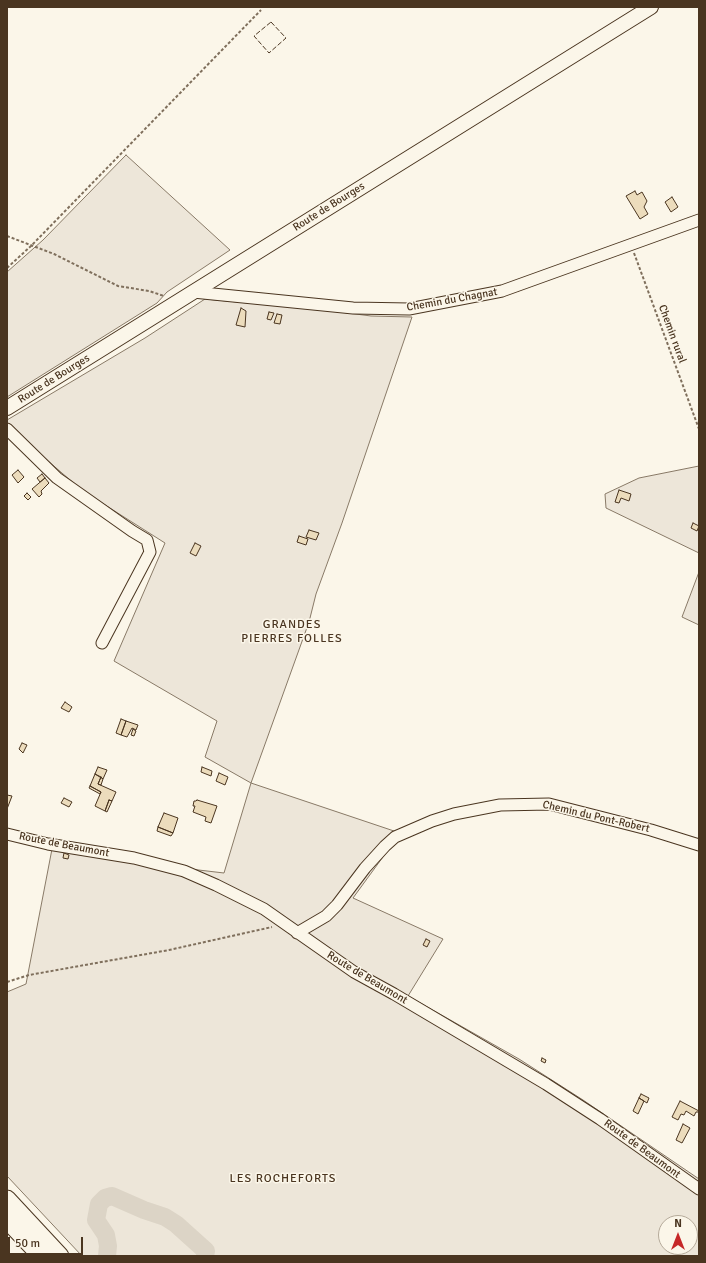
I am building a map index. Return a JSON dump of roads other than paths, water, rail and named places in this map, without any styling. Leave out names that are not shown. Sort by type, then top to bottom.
[{"type":"highway","points":[[7,1199],[60,1256]]},
{"type":"highway","points":[[7,1220],[41,1256]]},
{"type":"main road","name":"Route de Bourges","points":[[7,408],[651,7]]},
{"type":"street","name":"Chemin du Chagnat","points":[[193,292],[353,308],[409,309],[502,291],[699,220]]},
{"type":"street","points":[[7,429],[57,478],[147,540],[150,552],[102,643]]},
{"type":"street","name":"Chemin du Pont-Robert","points":[[298,933],[326,916],[337,905],[364,868],[395,837],[432,821],[454,814],[500,806],[548,804],[651,830],[699,845]]},
{"type":"street","name":"Route de Beaumont","points":[[7,834],[48,844],[134,858],[184,871],[216,884],[264,909],[354,972],[546,1084],[600,1119],[699,1189]]},
{"type":"waterway","points":[[107,1256],[108,1246],[106,1235],[96,1220],[99,1204],[105,1198],[112,1196],[144,1210],[165,1217],[176,1224],[206,1251],[205,1256]]},
{"type":"district","name":"GRANDES PIERRES FOLLES","points":[[292,632]]},
{"type":"district","name":"LES ROCHEFORTS","points":[[283,1179]]}]
